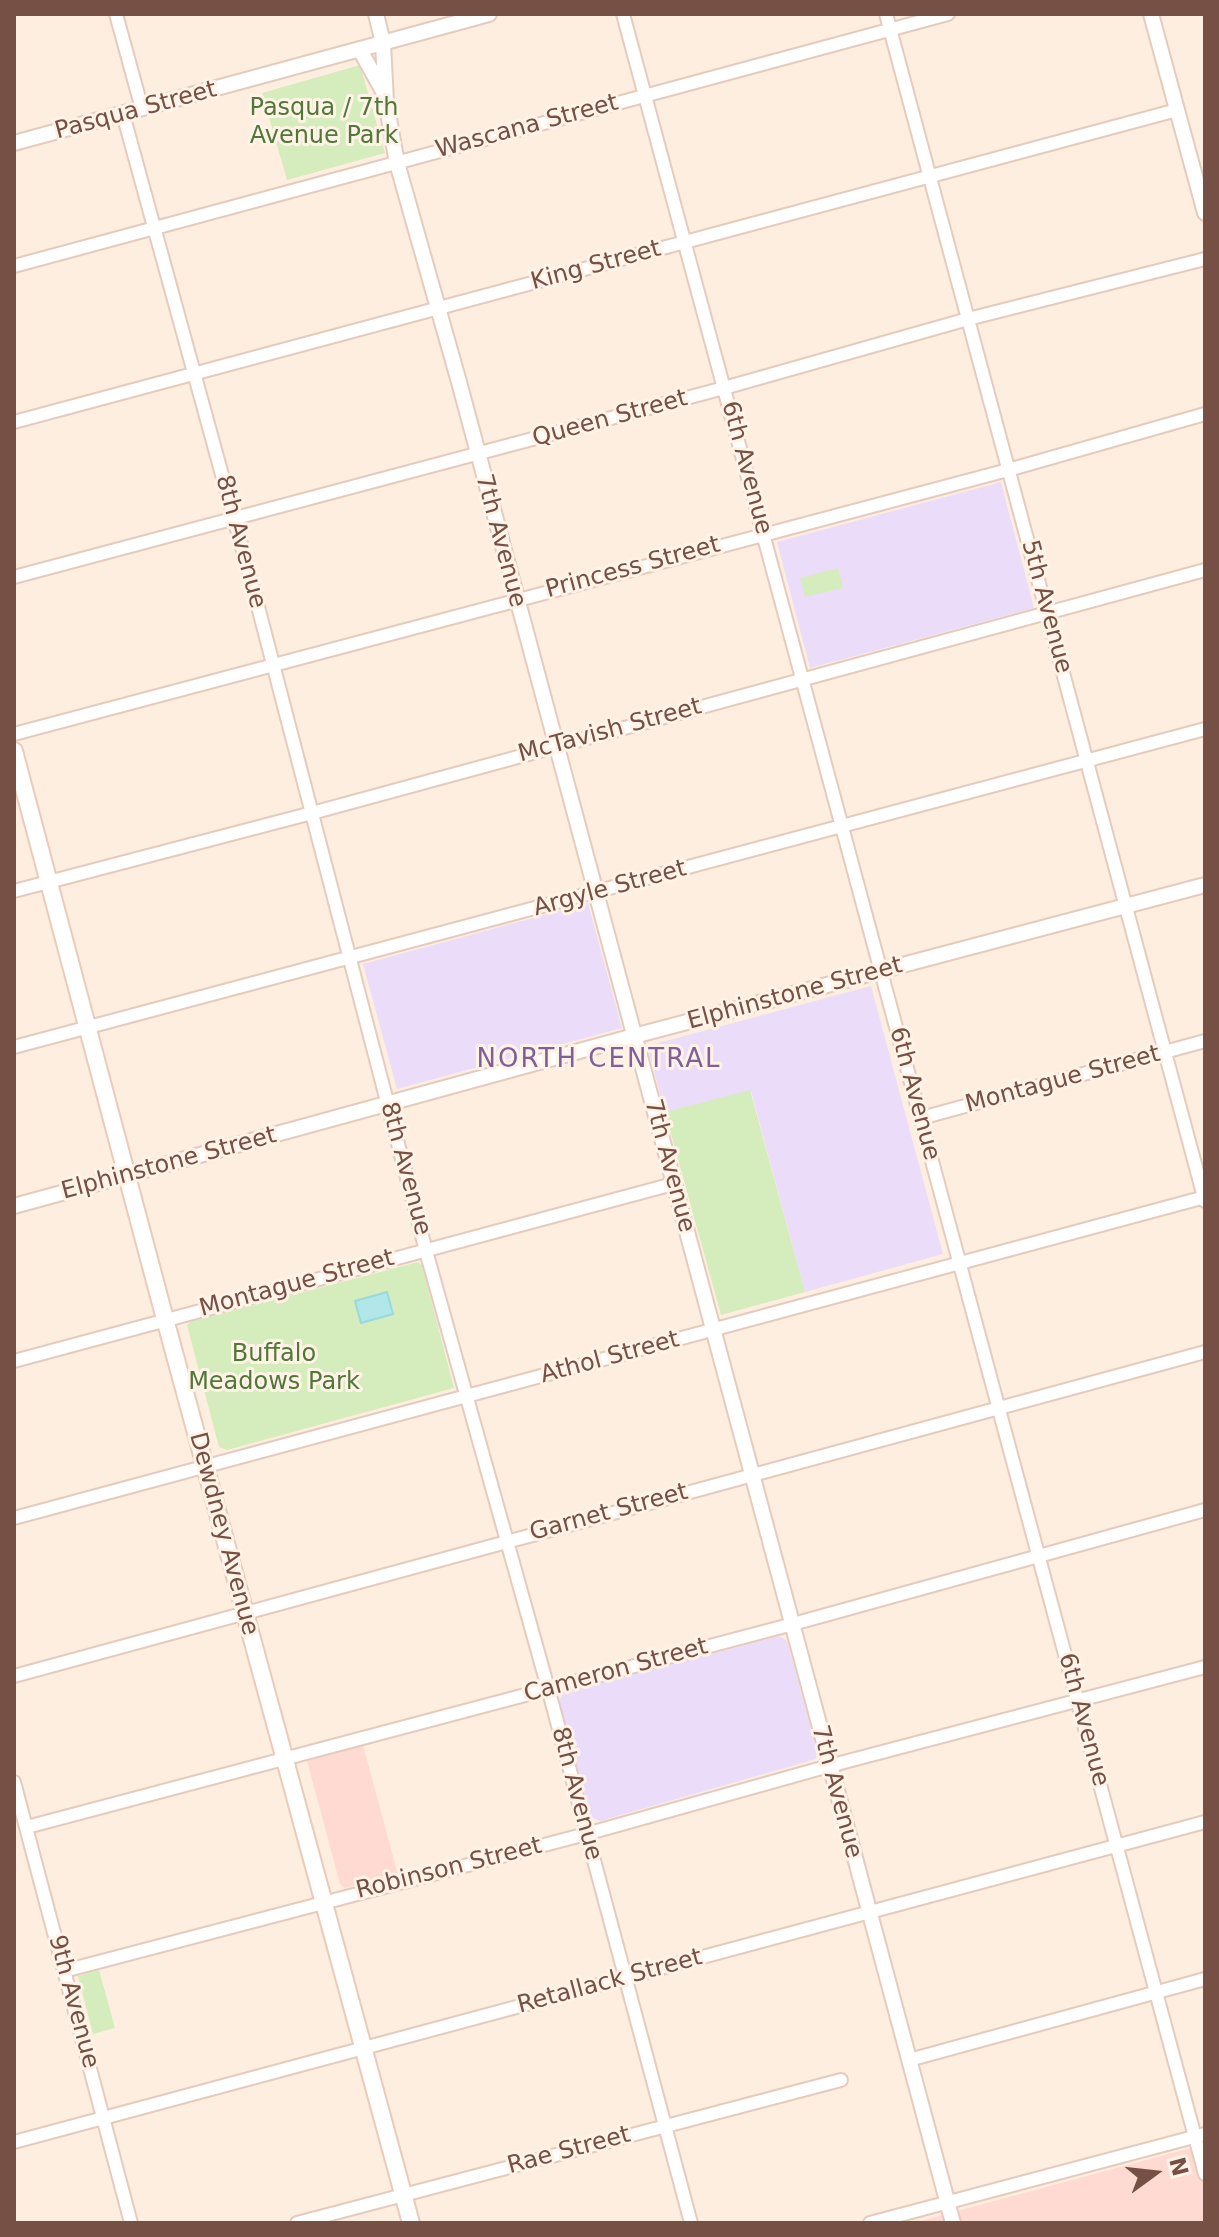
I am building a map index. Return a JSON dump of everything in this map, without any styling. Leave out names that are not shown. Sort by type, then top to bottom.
[{"type":"main road","name":"Dewdney Avenue","points":[[14,751],[411,2223]]},
{"type":"street","points":[[116,14],[142,109]]},
{"type":"street","name":"7th Avenue","points":[[376,14],[383,43],[386,96],[397,163],[953,2223]]},
{"type":"street","name":"Pasqua Street","points":[[14,143],[489,14]]},
{"type":"street","name":"6th Avenue","points":[[623,14],[1116,1846],[1200,2135],[1205,2174]]},
{"type":"street","name":"5th Avenue","points":[[886,14],[1205,1199]]},
{"type":"street","name":"Wascana Street","points":[[14,266],[948,14]]},
{"type":"street","points":[[1151,14],[1205,213]]},
{"type":"street","points":[[360,50],[386,96]]},
{"type":"street","name":"King Street","points":[[14,422],[1177,110]]},
{"type":"street","name":"8th Avenue","points":[[123,114],[273,665],[426,1251],[548,1688],[691,2223]]},
{"type":"street","name":"Queen Street","points":[[14,577],[724,388],[968,319],[1205,259]]},
{"type":"street","name":"Princess Street","points":[[14,734],[1008,470],[1205,414]]},
{"type":"street","name":"McTavish Street","points":[[14,891],[1205,570]]},
{"type":"street","name":"Argyle Street","points":[[14,1047],[1205,729]]},
{"type":"street","name":"Elphinstone Street","points":[[14,1206],[634,1036],[1205,885]]},
{"type":"street","name":"Montague Street","points":[[921,1118],[1205,1041]]},
{"type":"street","name":"Montague Street","points":[[14,1361],[673,1184]]},
{"type":"street","name":"Athol Street","points":[[14,1518],[1205,1199]]},
{"type":"street","name":"Garnet Street","points":[[14,1676],[1205,1352]]},
{"type":"street","name":"Cameron Street","points":[[27,1827],[793,1624],[1205,1510]]},
{"type":"street","name":"Robinson Street","points":[[64,1971],[1205,1667]]},
{"type":"street","name":"9th Avenue","points":[[14,1782],[131,2223]]},
{"type":"street","name":"Retallack Street","points":[[14,2142],[364,2050],[868,1910],[1205,1822]]},
{"type":"street","points":[[909,2060],[1205,1979]]},
{"type":"street","name":"Rae Street","points":[[297,2223],[841,2080]]},
{"type":"street","points":[[870,2223],[1200,2135]]},
{"type":"shaded area","points":[[1001,482],[1034,608],[810,668],[777,542]]},
{"type":"shaded area","points":[[588,903],[622,1028],[397,1089],[363,964]]},
{"type":"shaded area","points":[[871,986],[943,1254],[805,1292],[751,1091],[665,1112],[647,1046]]},
{"type":"shaded area","points":[[780,1636],[787,1641],[817,1751],[816,1759],[600,1821],[591,1817],[559,1701],[563,1693]]},
{"type":"shaded area","points":[[363,1745],[398,1875],[345,1888],[340,1884],[307,1761]]},
{"type":"shaded area","points":[[1205,2144],[1205,2223],[913,2223]]},
{"type":"green space","name":"Pasqua / 7th Avenue Park","points":[[360,65],[385,153],[287,180],[262,93]]},
{"type":"green space","points":[[838,568],[843,588],[805,597],[800,578]]},
{"type":"green space","points":[[750,1090],[805,1292],[721,1315],[665,1112]]},
{"type":"green space","name":"Buffalo Meadows Park","points":[[418,1262],[422,1265],[454,1388],[227,1450],[219,1447],[187,1325],[190,1322]]},
{"type":"green space","points":[[99,1970],[115,2028],[93,2034],[78,1976]]},
{"type":"water","points":[[387,1292],[393,1314],[361,1323],[355,1301]]},
{"type":"district","name":"NORTH CENTRAL","points":[[599,1060]]}]
